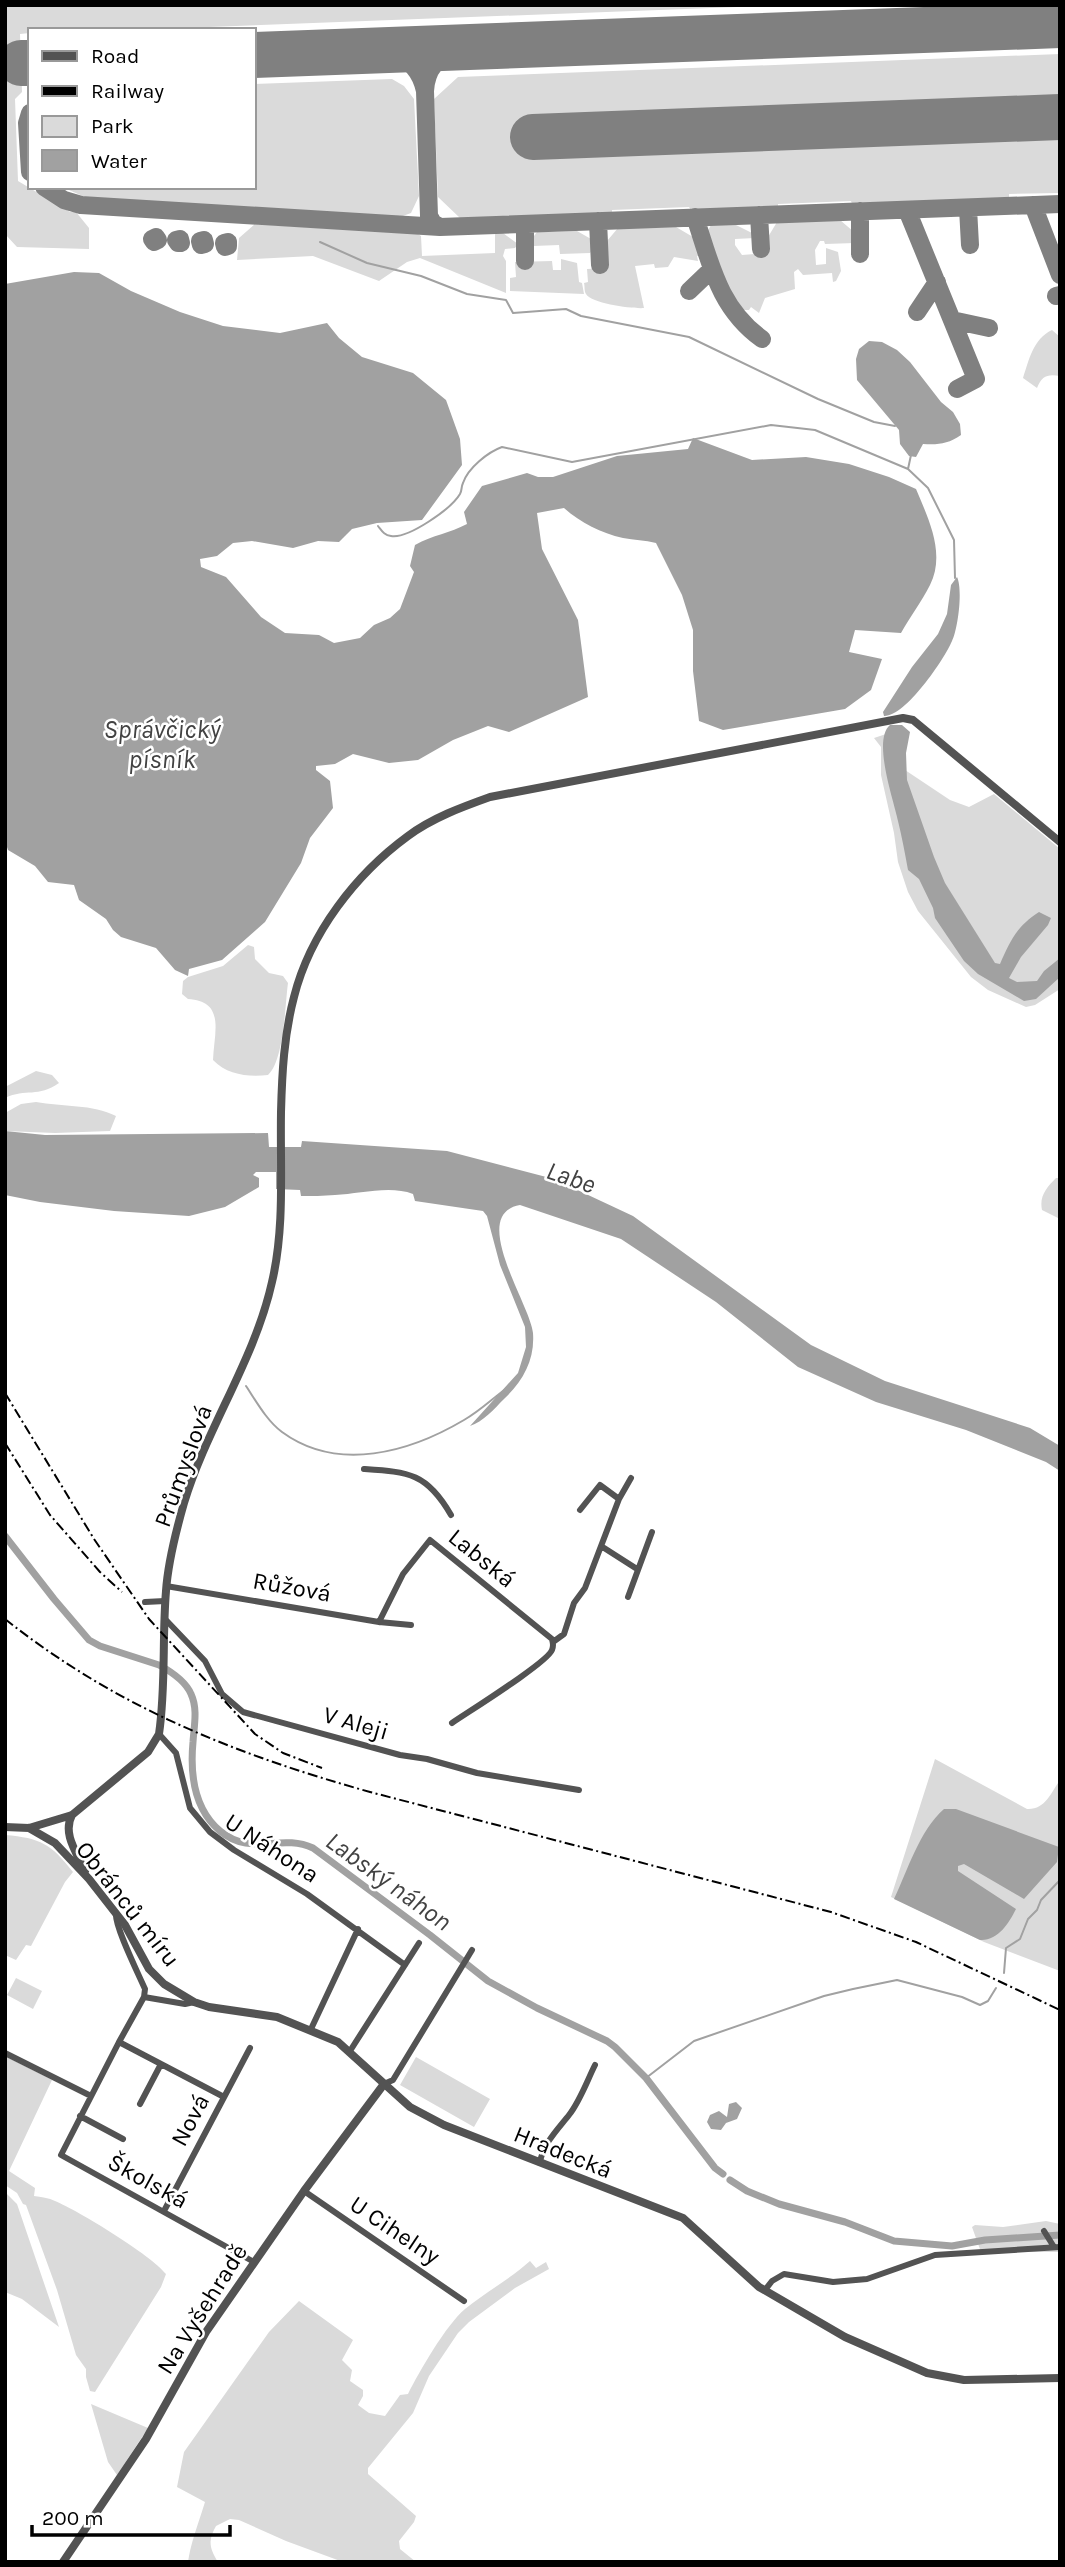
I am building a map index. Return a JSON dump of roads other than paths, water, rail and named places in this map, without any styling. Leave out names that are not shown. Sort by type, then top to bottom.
[{"type":"street","name":"Průmyslová","points":[[159,1734],[166,1586],[185,1502],[269,1298],[278,1241],[285,1040],[294,994],[310,953],[330,918],[357,881],[410,835],[462,806],[489,797],[903,718],[913,720],[1060,842]]},
{"type":"street","name":"Labská","points":[[364,1469],[402,1472],[427,1483],[439,1495],[451,1515]]},
{"type":"street","points":[[452,1723],[549,1655],[552,1640],[565,1631],[573,1603],[585,1588],[619,1499],[631,1478]]},
{"type":"street","points":[[580,1510],[600,1485],[619,1499]]},
{"type":"street","points":[[628,1597],[652,1532]]},
{"type":"street","name":"Labská","points":[[379,1622],[403,1574],[430,1541],[552,1640]]},
{"type":"street","points":[[601,1546],[637,1569]]},
{"type":"street","name":"Růžová","points":[[166,1586],[411,1625]]},
{"type":"street","points":[[145,1602],[165,1601]]},
{"type":"street","name":"V Aleji","points":[[165,1619],[205,1661],[222,1695],[243,1712],[477,1773],[579,1790]]},
{"type":"street","points":[[89,1879],[68,1835],[68,1822],[72,1815],[148,1752],[159,1734]]},
{"type":"street","name":"U Náhona","points":[[159,1734],[176,1753],[190,1808],[210,1832],[234,1850],[307,1894],[405,1965]]},
{"type":"street","name":"Obránců míru","points":[[5,1827],[29,1828],[72,1815]]},
{"type":"street","name":"Obránců míru","points":[[29,1828],[55,1843],[89,1879],[116,1913],[156,1978],[194,2002],[222,2010],[277,2017],[311,2029],[350,2051],[384,2084]]},
{"type":"street","points":[[116,1913],[114,1922],[122,1934],[143,1986],[144,1997],[185,2004],[194,2002]]},
{"type":"street","points":[[311,2029],[358,1929]]},
{"type":"street","points":[[350,2051],[419,1942]]},
{"type":"street","points":[[384,2084],[393,2080],[472,1950]]},
{"type":"street","name":"Školská","points":[[144,1997],[61,2155],[254,2262]]},
{"type":"street","points":[[120,2042],[223,2097]]},
{"type":"street","name":"Nová","points":[[164,2211],[250,2048]]},
{"type":"street","points":[[5,2053],[90,2096]]},
{"type":"street","points":[[140,2104],[161,2064]]},
{"type":"street","points":[[540,2163],[541,2156],[560,2123],[569,2115],[595,2065]]},
{"type":"street","name":"Hradecká","points":[[384,2084],[410,2107],[444,2125],[683,2218],[765,2290],[845,2337],[927,2373],[964,2381],[1060,2378]]},
{"type":"street","name":"Na Vyšehradě","points":[[63,2562],[146,2439],[206,2332],[304,2191],[384,2084]]},
{"type":"street","name":"Školská","points":[[80,2116],[123,2139]]},
{"type":"street","name":"U Cihelny","points":[[304,2191],[464,2301]]},
{"type":"street","points":[[1044,2231],[1055,2246]]},
{"type":"street","points":[[765,2290],[772,2281],[784,2274],[833,2282],[845,2281],[867,2278],[935,2255],[1055,2246]]},
{"type":"water","name":"Správčický písník","points":[[74,272],[99,273],[131,291],[180,312],[223,326],[280,333],[327,323],[339,338],[362,357],[413,373],[446,400],[460,439],[462,465],[422,520],[377,523],[352,529],[339,542],[318,541],[293,548],[252,541],[233,543],[217,556],[200,559],[201,567],[226,577],[261,617],[285,633],[319,635],[334,643],[360,638],[374,625],[390,618],[400,609],[414,572],[410,566],[415,545],[467,524],[464,512],[482,486],[527,473],[538,477],[553,477],[617,456],[688,449],[693,438],[752,460],[806,457],[849,464],[916,489],[936,548],[930,585],[901,633],[855,630],[849,652],[882,659],[871,690],[845,709],[723,730],[699,721],[693,671],[693,630],[682,595],[656,543],[607,533],[584,523],[564,508],[537,513],[542,549],[578,620],[588,697],[509,732],[488,726],[453,740],[418,760],[389,763],[353,754],[335,764],[316,766],[316,770],[330,781],[333,808],[310,838],[301,863],[265,922],[222,960],[189,969],[188,976],[175,970],[156,948],[121,937],[106,919],[79,900],[74,885],[48,882],[35,866],[8,850],[5,841],[5,284]]},
{"type":"water","points":[[869,341],[882,342],[897,350],[910,362],[941,402],[953,412],[960,424],[961,435],[943,443],[923,444],[916,457],[909,456],[900,444],[899,430],[857,380],[856,359],[859,349]]},
{"type":"water","points":[[957,577],[960,590],[958,619],[948,650],[913,698],[893,714],[884,716],[883,712],[912,667],[938,634],[947,614],[951,585]]},
{"type":"water","points":[[890,725],[902,725],[910,732],[906,753],[907,780],[934,857],[945,883],[995,963],[1000,964],[1015,935],[1031,917],[1039,912],[1051,918],[1021,957],[1009,978],[1017,982],[1037,981],[1044,971],[1060,958],[1060,977],[1036,999],[1024,1001],[978,974],[964,961],[935,918],[919,879],[908,870],[884,757],[885,733]]},
{"type":"water","points":[[5,1131],[45,1135],[268,1133],[269,1147],[301,1147],[302,1141],[447,1151],[554,1179],[633,1216],[811,1345],[885,1381],[1030,1428],[1060,1446],[1060,1471],[1046,1462],[966,1430],[876,1402],[798,1367],[716,1302],[621,1239],[520,1205],[506,1212],[500,1225],[500,1242],[533,1333],[530,1361],[511,1392],[484,1418],[470,1426],[518,1373],[526,1347],[525,1327],[500,1265],[487,1216],[483,1211],[415,1201],[413,1194],[394,1190],[301,1196],[300,1190],[276,1189],[276,1172],[256,1172],[253,1175],[259,1178],[259,1187],[225,1207],[189,1216],[40,1202],[5,1195]]},
{"type":"water","points":[[944,1809],[956,1809],[1059,1847],[1057,1862],[1024,1899],[964,1864],[958,1866],[958,1871],[1016,1909],[1006,1925],[992,1938],[980,1940],[894,1899],[921,1839]]},
{"type":"water","points":[[736,2102],[742,2108],[737,2119],[726,2123],[721,2130],[711,2129],[707,2122],[710,2115],[719,2111],[727,2117],[729,2104]]},
{"type":"waterway","points":[[320,242],[367,263],[421,276],[467,294],[506,300],[513,313],[566,309],[581,316],[689,337],[818,399],[874,422],[895,426]]},
{"type":"waterway","points":[[378,526],[387,535],[398,536],[428,522],[461,493],[462,484],[474,466],[502,447],[572,462],[771,425],[815,430],[908,469]]},
{"type":"waterway","points":[[911,455],[908,469],[928,488],[954,540],[955,578]]},
{"type":"waterway","points":[[246,1386],[267,1417],[282,1432],[304,1445],[326,1452],[350,1455],[397,1449],[421,1441],[470,1416],[507,1388]]},
{"type":"waterway","name":"Labský náhon","points":[[5,1536],[89,1640],[159,1665],[177,1677],[189,1690],[195,1712],[193,1778],[204,1812],[220,1831],[243,1843],[289,1843],[313,1848],[488,1981],[607,2041],[646,2078],[715,2168],[723,2174]]},
{"type":"waterway","points":[[1004,1973],[1006,1948],[1020,1939],[1028,1919],[1060,1880]]},
{"type":"waterway","points":[[646,2078],[694,2041],[824,1996],[897,1980],[962,1997],[980,2005],[988,2001],[996,1988]]},
{"type":"waterway","name":"Labský náhon","points":[[730,2180],[747,2191],[779,2204],[845,2222],[894,2241],[952,2246],[985,2240],[1060,2235]]},
{"type":"railway","points":[[5,1393],[94,1539],[149,1619],[255,1734],[283,1753],[322,1768]]},
{"type":"railway","points":[[5,1443],[50,1515],[100,1572],[122,1592]]},
{"type":"railway","points":[[5,1619],[90,1678],[133,1702],[224,1744],[370,1792],[831,1912],[916,1942],[1060,2010]]},
{"type":"water label","name":"Labe","points":[[571,1177]]}]
